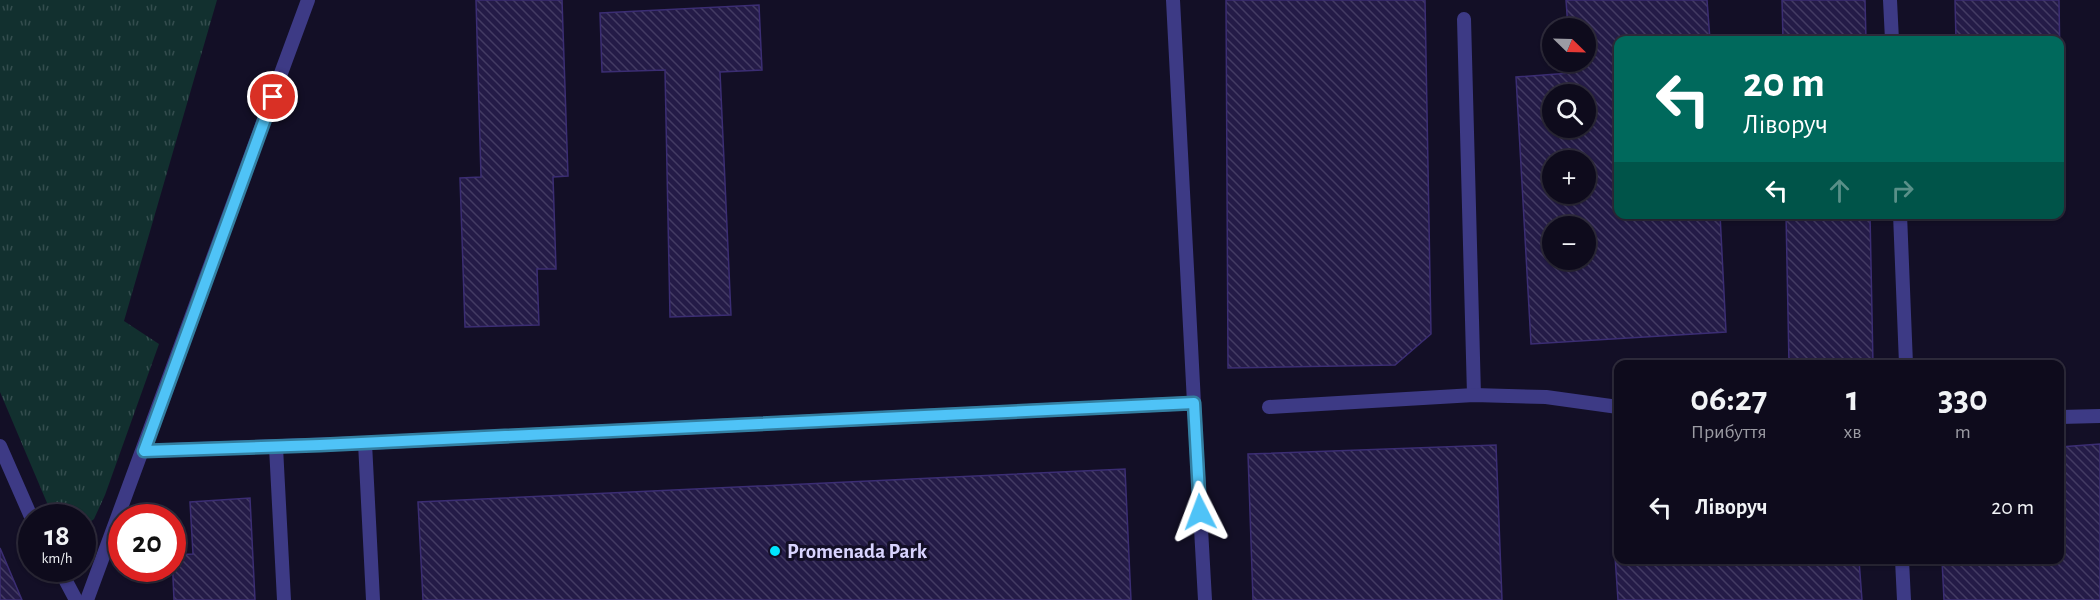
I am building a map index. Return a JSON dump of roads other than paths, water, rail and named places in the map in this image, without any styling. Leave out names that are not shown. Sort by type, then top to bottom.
[{"type":"lane","points":[[87,600],[144,451],[308,0]]},
{"type":"lane","points":[[1173,0],[1205,600]]},
{"type":"lane","points":[[1890,0],[1892,36]]},
{"type":"lane","points":[[1464,19],[1474,395]]},
{"type":"lane","points":[[1900,219],[1906,360]]},
{"type":"lane","points":[[1269,407],[1474,395],[1546,397],[1614,406]]},
{"type":"lane","points":[[144,451],[365,443],[1194,403]]},
{"type":"lane","points":[[2064,417],[2100,416]]},
{"type":"lane","points":[[365,443],[373,600]]},
{"type":"lane","points":[[0,446],[25,504]]},
{"type":"lane","points":[[276,447],[284,600]]},
{"type":"lane","points":[[1902,564],[1904,600]]},
{"type":"lane","points":[[66,582],[76,600]]},
{"type":"place","name":"Promenada Park","points":[[775,551]]}]
